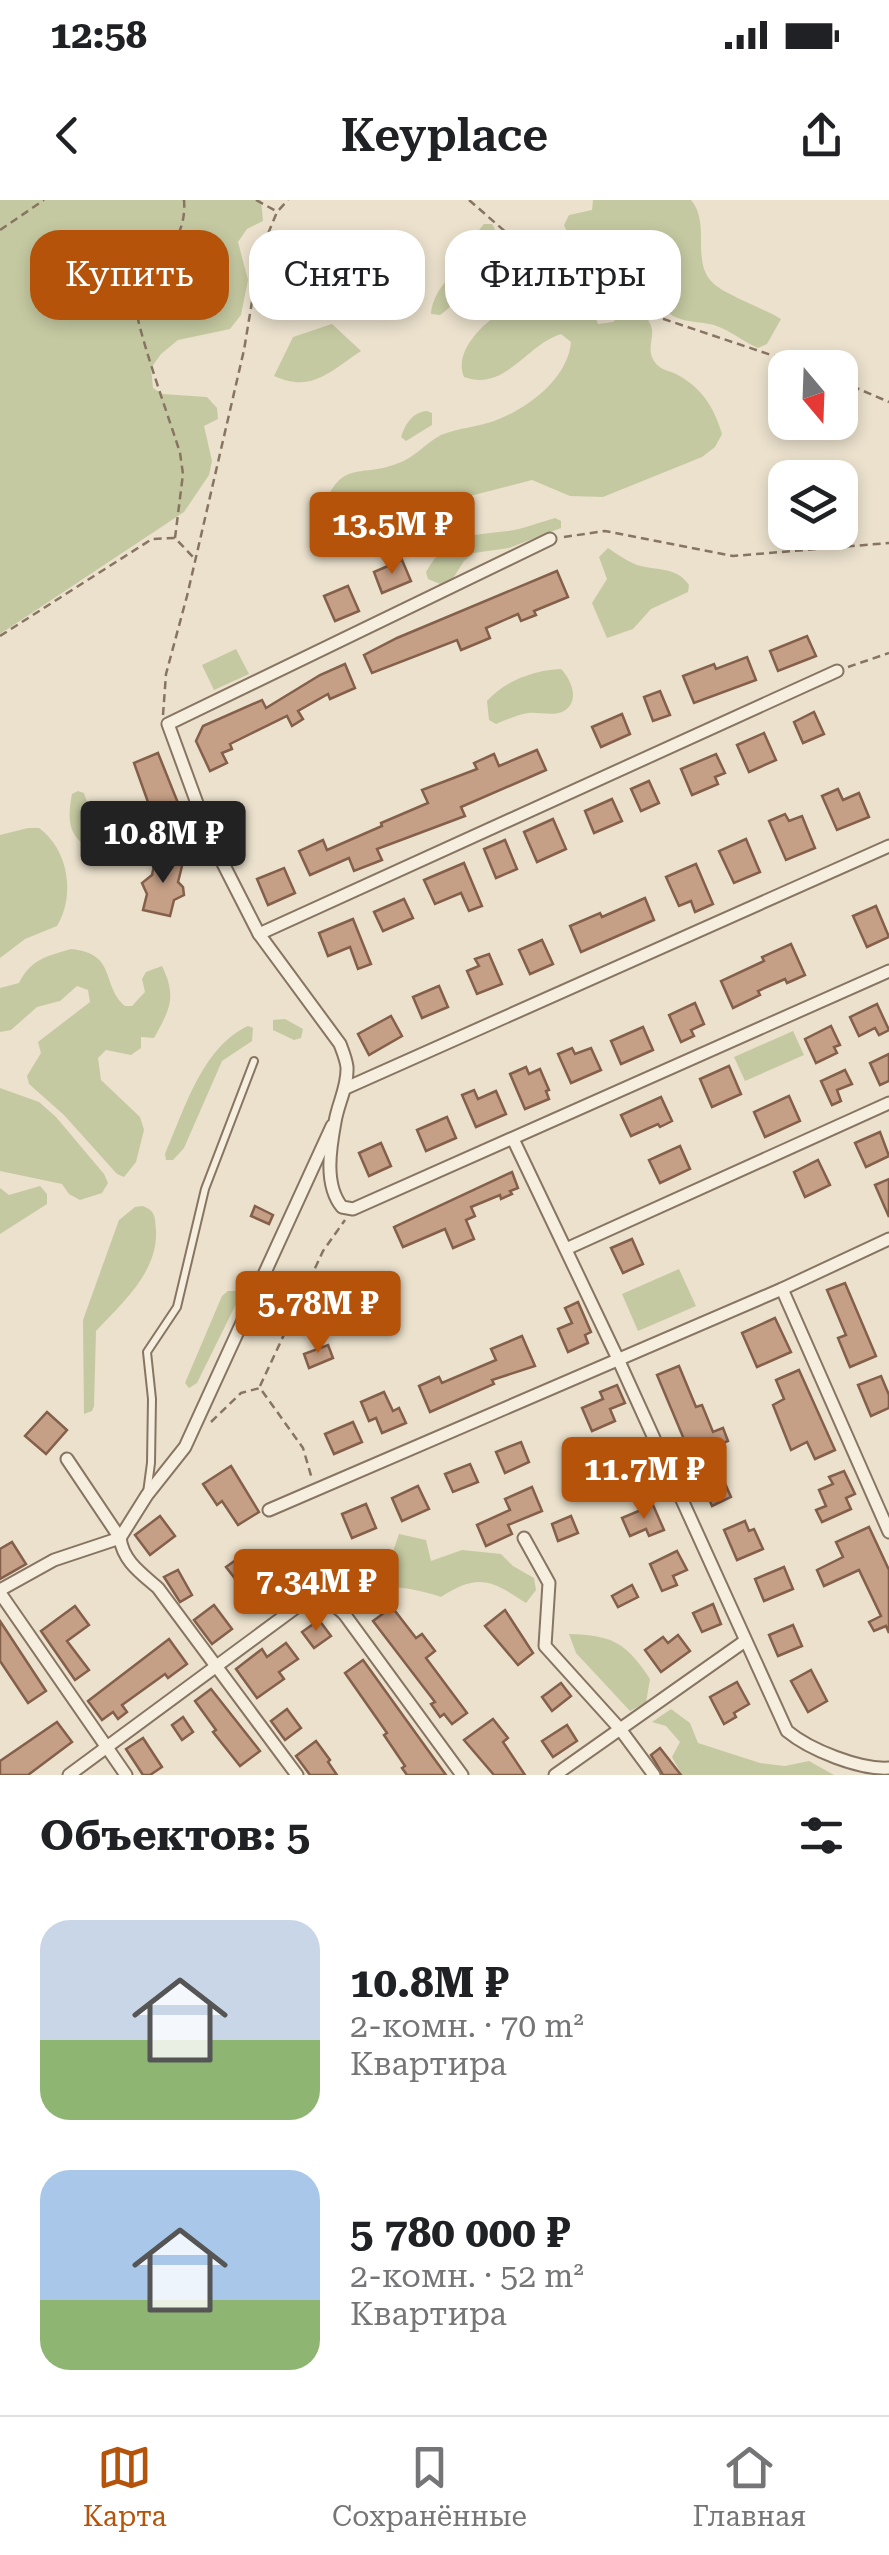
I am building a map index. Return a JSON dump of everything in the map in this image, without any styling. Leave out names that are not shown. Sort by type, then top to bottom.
[{"type":"street","points":[[126,1775],[0,1592],[54,1560],[120,1538],[147,1495],[185,1447],[335,1119],[346,1088],[347,1064],[340,1044],[259,934],[209,836],[168,724],[550,540]]},
{"type":"street","points":[[259,934],[837,671]]},
{"type":"street","points":[[346,1088],[889,846]]},
{"type":"street","points":[[335,1119],[330,1184],[342,1207],[353,1208],[889,971]]},
{"type":"street","points":[[566,1249],[889,1103]]},
{"type":"street","points":[[513,1139],[788,1731],[798,1740],[854,1764],[889,1768]]},
{"type":"street","points":[[269,1510],[889,1239]]},
{"type":"street","points":[[782,1288],[889,1532]]},
{"type":"street","points":[[67,1460],[120,1538],[130,1563],[158,1588],[297,1775]]},
{"type":"street","points":[[524,1538],[550,1583],[545,1646],[620,1729],[654,1775]]},
{"type":"street","points":[[69,1775],[302,1603],[326,1602],[345,1615],[462,1775]]},
{"type":"street","points":[[555,1775],[745,1642]]},
{"type":"lane","points":[[168,851],[209,836]]},
{"type":"lane","points":[[147,1495],[152,1415],[147,1352],[177,1307],[205,1190],[254,1061]]},
{"type":"path","points":[[0,230],[44,200]]},
{"type":"path","points":[[184,200],[186,220],[177,240],[144,281],[135,311],[180,453],[183,474],[176,538],[194,558]]},
{"type":"path","points":[[256,200],[277,212]]},
{"type":"path","points":[[168,724],[162,713],[166,674],[244,350],[260,253],[277,212],[288,200]]},
{"type":"path","points":[[468,200],[516,241],[550,281],[768,354]]},
{"type":"path","points":[[858,388],[889,402]]},
{"type":"path","points":[[550,540],[605,531],[732,556],[889,544]]},
{"type":"path","points":[[0,636],[152,540],[176,538]]},
{"type":"path","points":[[837,671],[889,654]]},
{"type":"path","points":[[260,1388],[323,1251],[353,1208]]},
{"type":"path","points":[[185,1447],[241,1392],[260,1388]]},
{"type":"path","points":[[260,1388],[302,1448],[315,1490]]},
{"type":"green space","points":[[0,200],[261,200],[263,221],[247,229],[238,242],[248,280],[241,315],[230,329],[178,340],[151,368],[153,388],[162,394],[207,397],[217,408],[218,419],[204,426],[212,461],[209,475],[184,512],[0,634]]},
{"type":"green space","points":[[593,200],[691,200],[700,220],[703,264],[712,282],[781,319],[767,344],[758,348],[720,327],[681,319],[681,230],[566,230],[564,225],[569,215],[592,210]]},
{"type":"green space","points":[[484,224],[492,224],[495,230],[479,230]]},
{"type":"green space","points":[[445,283],[445,311],[440,315],[431,314],[434,301]]},
{"type":"green space","points":[[490,320],[647,320],[654,361],[692,384],[710,406],[722,434],[715,447],[702,457],[603,497],[570,496],[532,480],[466,497],[431,494],[351,521],[329,519],[323,508],[344,476],[396,464],[441,435],[507,416],[554,380],[571,342],[561,334],[492,378],[464,377],[467,347]]},
{"type":"green space","points":[[332,324],[361,351],[310,381],[287,381],[274,376],[293,337]]},
{"type":"green space","points":[[432,413],[432,425],[406,441],[401,437],[413,417]]},
{"type":"green space","points":[[555,518],[561,521],[561,528],[509,548],[474,553],[452,580],[440,584],[428,579],[426,572],[434,559],[451,543]]},
{"type":"green space","points":[[608,548],[637,565],[678,575],[689,585],[688,592],[651,609],[633,629],[607,638],[592,603],[607,579],[599,557]]},
{"type":"green space","points":[[236,649],[249,674],[214,690],[202,665]]},
{"type":"green space","points":[[561,669],[573,691],[568,708],[554,714],[524,714],[496,724],[489,720],[487,701],[502,688],[531,674]]},
{"type":"green space","points":[[84,793],[92,818],[110,830],[110,850],[100,854],[72,831],[70,805],[72,794]]},
{"type":"green space","points":[[39,828],[57,848],[66,873],[66,901],[57,926],[25,939],[0,958],[0,835]]},
{"type":"green space","points":[[71,949],[86,952],[102,963],[125,1006],[132,1006],[145,992],[142,979],[146,972],[162,966],[169,986],[168,1011],[154,1038],[141,1037],[141,1048],[131,1055],[106,1050],[98,1058],[101,1080],[140,1117],[144,1130],[136,1162],[124,1177],[29,1084],[27,1076],[41,1053],[38,1042],[90,1002],[88,990],[77,986],[60,1001],[37,1007],[11,1030],[0,1032],[0,988],[19,983],[41,960]]},
{"type":"green space","points":[[285,1019],[303,1029],[301,1038],[294,1040],[273,1030],[273,1020]]},
{"type":"green space","points":[[248,1026],[253,1028],[252,1041],[222,1061],[184,1148],[173,1160],[166,1160],[165,1154],[207,1064],[232,1036]]},
{"type":"green space","points":[[793,1031],[804,1055],[745,1081],[734,1057]]},
{"type":"green space","points":[[0,1088],[39,1102],[56,1117],[104,1174],[108,1183],[102,1193],[80,1200],[62,1184],[0,1171]]},
{"type":"green space","points":[[40,1186],[47,1194],[47,1204],[0,1234],[0,1188],[9,1195]]},
{"type":"green space","points":[[142,1206],[154,1215],[155,1246],[136,1286],[96,1331],[94,1406],[84,1414],[83,1320],[119,1220]]},
{"type":"green space","points":[[679,1269],[696,1306],[638,1331],[622,1294]]},
{"type":"green space","points":[[238,1291],[238,1300],[197,1383],[189,1388],[185,1383],[222,1296]]},
{"type":"green space","points":[[399,1534],[426,1540],[431,1561],[462,1550],[501,1554],[534,1578],[536,1590],[526,1603],[484,1582],[465,1585],[441,1597],[381,1587],[321,1594],[306,1574],[305,1562],[366,1569],[389,1563]]},
{"type":"green space","points":[[569,1634],[597,1636],[625,1649],[650,1679],[646,1703],[630,1711],[576,1653]]},
{"type":"green space","points":[[671,1709],[690,1723],[698,1743],[760,1763],[785,1766],[809,1761],[834,1775],[682,1775],[672,1757],[680,1742],[666,1726],[652,1722]]},
{"type":"building","points":[[402,560],[411,581],[382,593],[374,572]]},
{"type":"building","points":[[557,571],[568,597],[534,611],[536,615],[521,621],[518,614],[486,628],[490,638],[461,650],[457,640],[372,673],[364,655]]},
{"type":"building","points":[[348,586],[359,611],[335,621],[324,596]]},
{"type":"building","points":[[807,636],[816,656],[778,671],[770,651]]},
{"type":"building","points":[[747,657],[756,680],[694,703],[683,676]]},
{"type":"building","points":[[345,664],[355,688],[330,699],[328,694],[298,711],[303,719],[292,726],[287,716],[230,744],[232,749],[222,753],[227,763],[210,771],[196,741],[203,726],[262,700],[266,708]]},
{"type":"building","points":[[660,691],[670,715],[653,721],[644,697]]},
{"type":"building","points":[[814,712],[824,734],[803,743],[794,722]]},
{"type":"building","points":[[622,714],[630,734],[601,747],[592,727]]},
{"type":"building","points":[[764,733],[776,760],[749,772],[737,745]]},
{"type":"building","points":[[537,750],[546,770],[461,807],[465,816],[377,849],[382,860],[354,871],[349,858],[310,875],[299,851],[323,840],[327,850],[382,826],[381,823],[428,803],[422,790],[477,769],[474,763],[494,754],[499,766]]},
{"type":"building","points":[[158,753],[182,813],[175,816],[178,822],[158,830],[134,763]]},
{"type":"building","points":[[716,754],[725,773],[715,777],[718,784],[692,795],[681,769]]},
{"type":"building","points":[[649,781],[659,803],[641,811],[631,789]]},
{"type":"building","points":[[838,789],[843,800],[859,793],[869,817],[837,830],[822,796]]},
{"type":"building","points":[[612,799],[622,821],[594,833],[585,811]]},
{"type":"building","points":[[785,814],[789,821],[802,816],[815,848],[786,860],[769,821]]},
{"type":"building","points":[[553,819],[566,849],[537,862],[524,832]]},
{"type":"building","points":[[746,839],[760,872],[734,883],[719,851]]},
{"type":"building","points":[[505,840],[517,869],[496,878],[484,849]]},
{"type":"building","points":[[156,856],[183,862],[178,882],[184,895],[174,900],[170,916],[143,910],[147,894],[142,883],[152,875]]},
{"type":"building","points":[[464,863],[482,906],[469,911],[461,893],[435,904],[424,880]]},
{"type":"building","points":[[696,864],[713,904],[695,912],[691,901],[679,906],[666,877]]},
{"type":"building","points":[[284,868],[295,893],[268,905],[257,879]]},
{"type":"building","points":[[645,898],[654,920],[581,952],[570,926]]},
{"type":"building","points":[[404,899],[413,918],[383,931],[374,912]]},
{"type":"building","points":[[876,906],[889,937],[867,947],[853,916]]},
{"type":"building","points":[[353,919],[371,964],[358,969],[350,947],[328,956],[319,933]]},
{"type":"building","points":[[542,940],[553,964],[530,974],[519,950]]},
{"type":"building","points":[[791,944],[805,975],[758,991],[760,995],[733,1008],[721,981]]},
{"type":"building","points":[[489,954],[502,984],[477,994],[467,971],[479,966],[475,959]]},
{"type":"building","points":[[439,986],[448,1007],[422,1018],[413,997]]},
{"type":"building","points":[[695,1003],[704,1024],[691,1030],[694,1036],[681,1042],[669,1015]]},
{"type":"building","points":[[877,1004],[889,1030],[879,1035],[875,1028],[859,1036],[850,1017]]},
{"type":"building","points":[[391,1016],[402,1036],[369,1055],[358,1034]]},
{"type":"building","points":[[831,1026],[840,1045],[834,1047],[837,1053],[816,1063],[805,1039]]},
{"type":"building","points":[[643,1027],[653,1050],[621,1064],[611,1041]]},
{"type":"building","points":[[572,1048],[575,1054],[591,1048],[601,1070],[571,1083],[558,1054]]},
{"type":"building","points":[[889,1054],[889,1081],[880,1085],[870,1063]]},
{"type":"building","points":[[729,1066],[741,1094],[712,1107],[700,1079]]},
{"type":"building","points":[[526,1067],[529,1074],[540,1069],[549,1099],[525,1109],[510,1074]]},
{"type":"building","points":[[845,1070],[852,1084],[837,1090],[841,1101],[832,1105],[821,1081]]},
{"type":"building","points":[[474,1090],[478,1099],[496,1091],[506,1114],[476,1127],[462,1095]]},
{"type":"building","points":[[789,1096],[800,1121],[765,1137],[754,1112]]},
{"type":"building","points":[[661,1097],[672,1121],[631,1136],[621,1115]]},
{"type":"building","points":[[447,1117],[456,1138],[426,1151],[417,1130]]},
{"type":"building","points":[[880,1132],[889,1156],[866,1167],[855,1143]]},
{"type":"building","points":[[381,1143],[391,1166],[369,1176],[359,1153]]},
{"type":"building","points":[[680,1146],[690,1169],[660,1183],[649,1160]]},
{"type":"building","points":[[818,1160],[830,1185],[805,1197],[794,1172]]},
{"type":"building","points":[[512,1172],[518,1188],[510,1191],[512,1194],[471,1207],[475,1216],[466,1220],[474,1239],[453,1248],[445,1229],[403,1247],[394,1227]]},
{"type":"building","points":[[889,1179],[889,1217],[875,1185]]},
{"type":"building","points":[[255,1206],[273,1215],[269,1224],[251,1216]]},
{"type":"building","points":[[632,1239],[643,1264],[623,1273],[611,1248]]},
{"type":"building","points":[[845,1283],[876,1356],[850,1367],[838,1338],[846,1335],[827,1290]]},
{"type":"building","points":[[372,1293],[381,1315],[361,1323],[352,1300]]},
{"type":"building","points":[[578,1302],[591,1332],[585,1335],[588,1343],[568,1352],[558,1329],[572,1323],[565,1308]]},
{"type":"building","points":[[775,1318],[791,1352],[757,1367],[742,1333]]},
{"type":"building","points":[[522,1336],[535,1366],[492,1380],[494,1384],[430,1412],[419,1386],[439,1377],[442,1383],[496,1360],[491,1349]]},
{"type":"building","points":[[328,1345],[333,1358],[309,1368],[304,1354]]},
{"type":"building","points":[[679,1366],[696,1407],[702,1405],[713,1432],[723,1428],[728,1441],[691,1456],[657,1375]]},
{"type":"building","points":[[799,1370],[835,1450],[815,1459],[807,1442],[791,1450],[773,1405],[784,1399],[776,1380]]},
{"type":"building","points":[[881,1376],[889,1395],[889,1408],[871,1416],[858,1385]]},
{"type":"building","points":[[617,1385],[625,1403],[610,1409],[615,1421],[592,1431],[582,1408],[603,1399],[600,1392]]},
{"type":"building","points":[[384,1392],[393,1411],[399,1408],[406,1423],[382,1433],[376,1418],[369,1421],[361,1402]]},
{"type":"building","points":[[47,1412],[67,1430],[46,1454],[25,1436]]},
{"type":"building","points":[[353,1422],[362,1442],[334,1454],[325,1434]]},
{"type":"building","points":[[521,1442],[529,1462],[505,1473],[496,1452]]},
{"type":"building","points":[[629,1456],[640,1481],[619,1490],[609,1464]]},
{"type":"building","points":[[470,1464],[478,1482],[453,1492],[445,1474]]},
{"type":"building","points":[[231,1466],[259,1512],[238,1525],[222,1501],[217,1505],[203,1484]]},
{"type":"building","points":[[719,1470],[731,1497],[712,1506],[700,1478]]},
{"type":"building","points":[[844,1471],[855,1494],[846,1498],[851,1509],[822,1522],[816,1510],[826,1506],[819,1490],[833,1484],[829,1477]]},
{"type":"building","points":[[418,1486],[429,1509],[402,1521],[392,1498]]},
{"type":"building","points":[[532,1487],[542,1511],[508,1525],[512,1534],[486,1546],[477,1525],[510,1510],[505,1499]]},
{"type":"building","points":[[366,1504],[376,1528],[352,1538],[342,1514]]},
{"type":"building","points":[[653,1505],[664,1530],[649,1536],[646,1529],[630,1536],[622,1518]]},
{"type":"building","points":[[160,1516],[175,1536],[150,1555],[135,1535]]},
{"type":"building","points":[[571,1516],[578,1533],[558,1541],[552,1524]]},
{"type":"building","points":[[745,1521],[749,1531],[754,1529],[763,1549],[737,1560],[724,1530]]},
{"type":"building","points":[[869,1527],[889,1570],[889,1633],[886,1626],[874,1631],[869,1622],[881,1616],[859,1570],[824,1586],[817,1570],[843,1557],[836,1542]]},
{"type":"building","points":[[12,1542],[26,1564],[0,1579],[0,1549]]},
{"type":"building","points":[[677,1551],[687,1570],[673,1576],[677,1585],[662,1591],[650,1564]]},
{"type":"building","points":[[240,1557],[258,1580],[284,1560],[300,1580],[260,1611],[226,1567]]},
{"type":"building","points":[[784,1567],[793,1589],[764,1601],[755,1579]]},
{"type":"building","points":[[178,1570],[192,1595],[180,1602],[164,1577]]},
{"type":"building","points":[[632,1585],[638,1597],[618,1607],[612,1596]]},
{"type":"building","points":[[713,1604],[721,1624],[702,1632],[693,1613]]},
{"type":"building","points":[[214,1605],[232,1629],[212,1644],[194,1620]]},
{"type":"building","points":[[75,1606],[89,1625],[67,1641],[89,1670],[75,1680],[41,1631]]},
{"type":"building","points":[[392,1607],[416,1638],[422,1634],[435,1651],[426,1658],[467,1713],[452,1724],[444,1714],[440,1717],[431,1704],[435,1702],[373,1621]]},
{"type":"building","points":[[505,1610],[533,1653],[518,1665],[485,1626]]},
{"type":"building","points":[[319,1620],[331,1636],[314,1648],[302,1632]]},
{"type":"building","points":[[0,1621],[46,1691],[28,1703],[0,1661]]},
{"type":"building","points":[[793,1625],[802,1646],[778,1656],[769,1635]]},
{"type":"building","points":[[678,1635],[690,1651],[661,1672],[645,1650],[663,1637],[668,1643]]},
{"type":"building","points":[[169,1639],[187,1664],[168,1678],[165,1674],[122,1705],[127,1712],[118,1719],[113,1712],[102,1720],[88,1701]]},
{"type":"building","points":[[286,1643],[298,1659],[279,1672],[284,1679],[257,1698],[236,1669],[262,1649],[267,1657]]},
{"type":"building","points":[[363,1660],[446,1775],[407,1775],[384,1735],[387,1733],[345,1673]]},
{"type":"building","points":[[811,1670],[827,1701],[808,1712],[791,1681]]},
{"type":"building","points":[[737,1682],[749,1704],[724,1724],[710,1697]]},
{"type":"building","points":[[561,1683],[571,1696],[552,1711],[542,1697]]},
{"type":"building","points":[[211,1689],[260,1751],[240,1766],[195,1701]]},
{"type":"building","points":[[287,1709],[301,1728],[285,1740],[271,1721]]},
{"type":"building","points":[[183,1717],[193,1732],[182,1740],[172,1725]]},
{"type":"building","points":[[493,1719],[508,1738],[503,1742],[525,1775],[494,1775],[464,1740]]},
{"type":"building","points":[[57,1722],[72,1742],[28,1775],[0,1775],[0,1761]]},
{"type":"building","points":[[567,1725],[577,1741],[553,1757],[542,1741]]},
{"type":"building","points":[[143,1738],[162,1767],[150,1775],[143,1775],[126,1749]]},
{"type":"building","points":[[316,1741],[337,1775],[310,1775],[296,1756]]},
{"type":"building","points":[[660,1748],[681,1775],[663,1775],[651,1755]]}]
